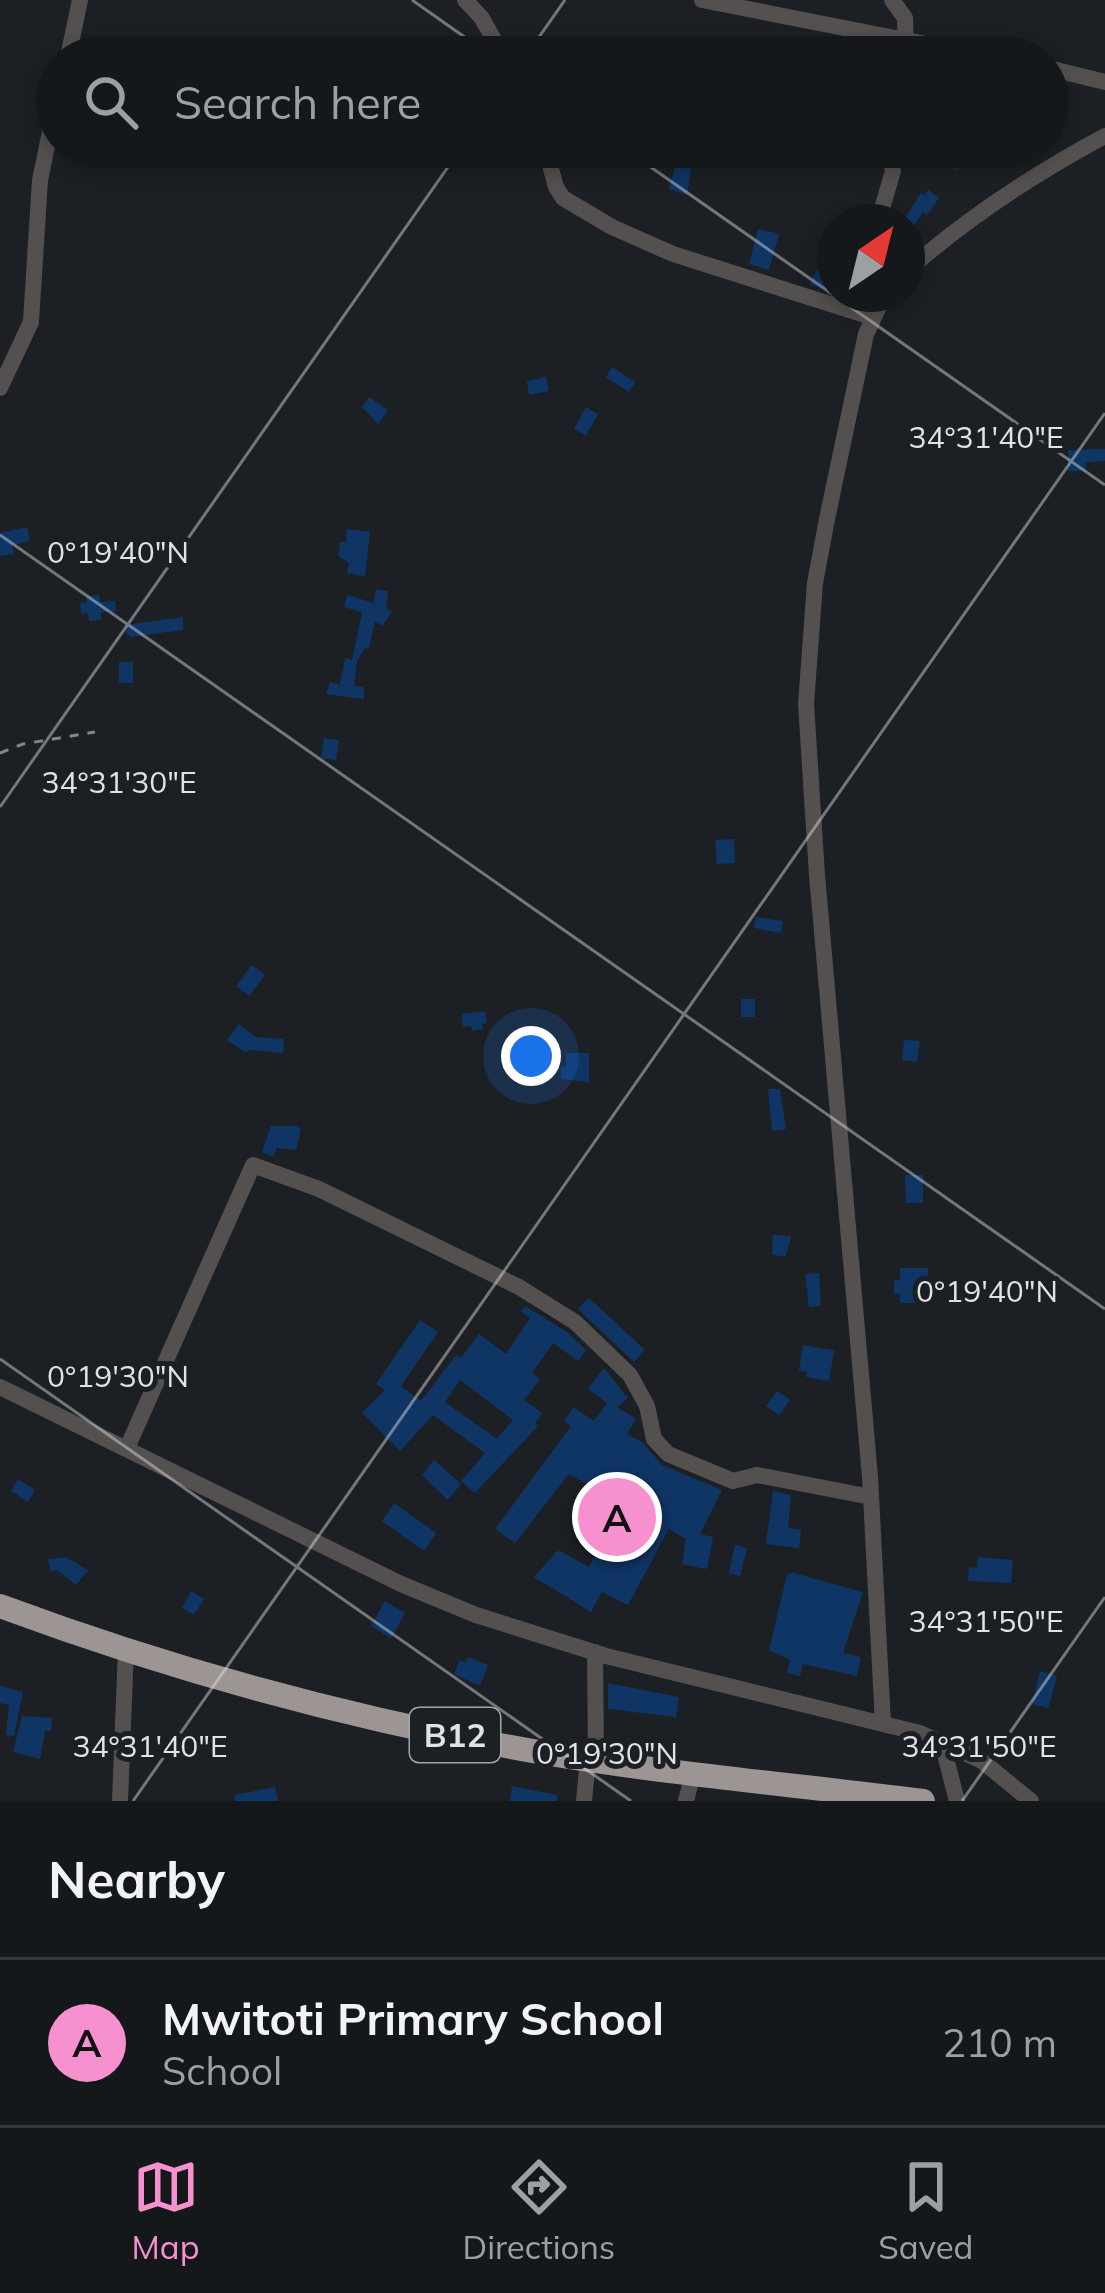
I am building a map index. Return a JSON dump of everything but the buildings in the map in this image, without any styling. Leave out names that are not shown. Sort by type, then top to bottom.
[{"type":"highway","name":"B12","points":[[0,1606],[126,1648],[451,1735],[592,1760],[923,1801]]},
{"type":"street","points":[[72,36],[80,0]]},
{"type":"street","points":[[465,0],[492,36]]},
{"type":"street","points":[[702,0],[870,36]]},
{"type":"street","points":[[892,0],[905,18],[906,36]]},
{"type":"street","points":[[1069,73],[1105,82]]},
{"type":"street","points":[[1069,157],[1105,136]]},
{"type":"street","points":[[0,388],[31,322],[42,168]]},
{"type":"street","points":[[550,168],[563,198],[612,227],[673,254],[871,317]]},
{"type":"street","points":[[883,204],[892,168]]},
{"type":"street","points":[[925,257],[1000,197],[1050,168]]},
{"type":"street","points":[[874,312],[815,583],[806,704],[871,1497],[884,1723]]},
{"type":"street","points":[[128,1448],[253,1166],[319,1189],[519,1287],[574,1322],[630,1376],[647,1406],[655,1439],[668,1454],[733,1481],[757,1474],[871,1497]]},
{"type":"street","points":[[0,1387],[401,1584],[476,1615],[595,1652],[884,1723],[982,1761],[1031,1801]]},
{"type":"street","points":[[121,1801],[126,1648]]},
{"type":"street","points":[[584,1801],[592,1760],[595,1652]]},
{"type":"street","points":[[942,1743],[957,1801]]},
{"type":"street","points":[[686,1801],[692,1773]]},
{"type":"path","points":[[0,753],[23,743],[95,732]]},
{"type":"place","name":"Mwitoti Primary School","points":[[617,1517]]}]
